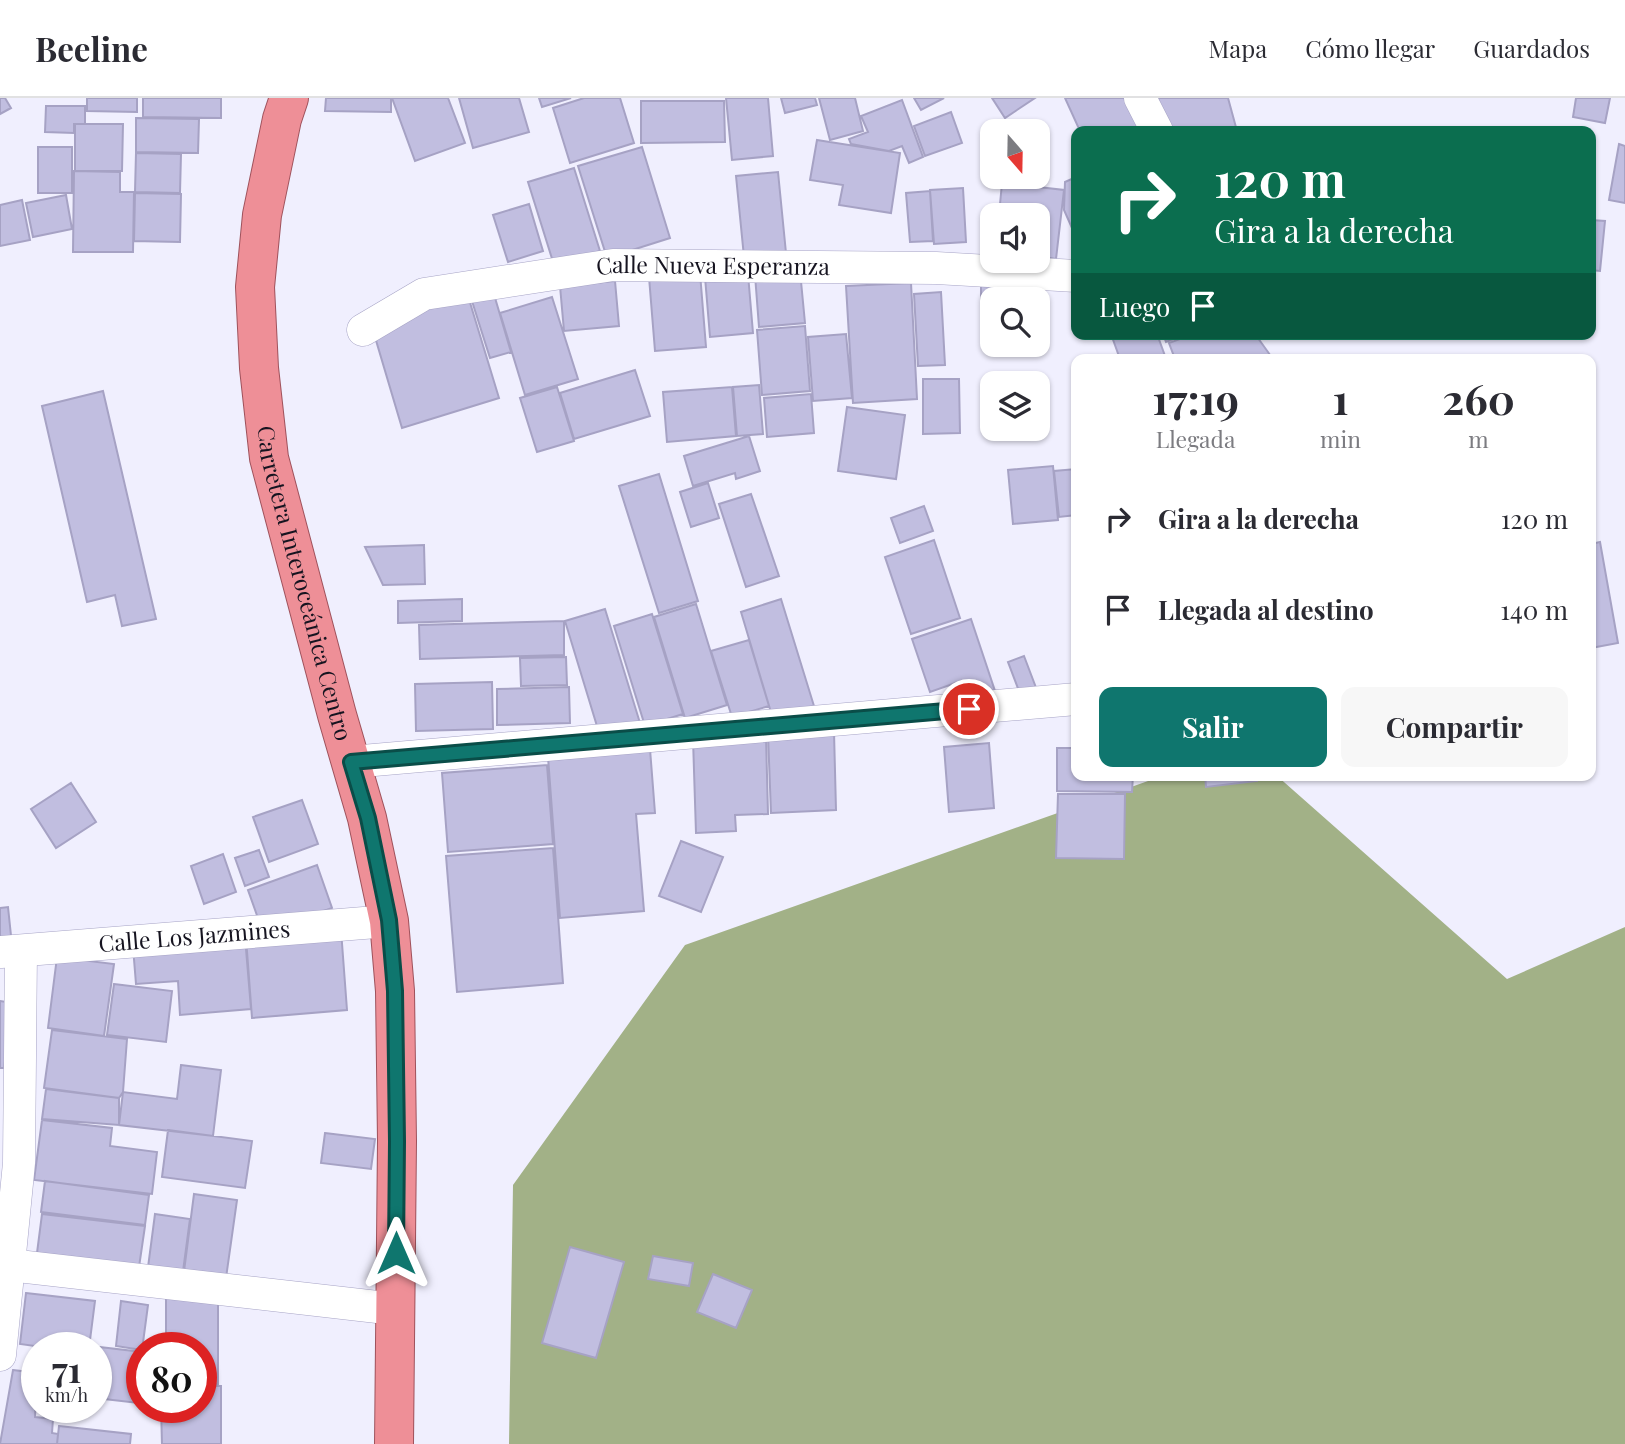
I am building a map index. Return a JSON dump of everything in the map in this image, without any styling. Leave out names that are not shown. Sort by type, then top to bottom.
[{"type":"highway","name":"Carretera Interoceánica Centro","points":[[289,98],[262,215],[255,287],[259,368],[269,458],[337,715],[368,818],[389,920],[395,991],[397,1141],[394,1444]]},
{"type":"street","points":[[1140,98],[1154,126]]},
{"type":"street","name":"Calle Nueva Esperanza","points":[[363,330],[424,294],[613,265],[936,268],[1071,276]]},
{"type":"street","points":[[351,762],[1071,699]]},
{"type":"street","name":"Calle Los Jazmines","points":[[10,951],[389,920]]},
{"type":"street","points":[[1,1338],[9,1265],[10,951]]},
{"type":"street","points":[[9,1265],[395,1309]]},
{"type":"green space","points":[[1148,781],[1283,781],[1507,979],[1625,927],[1625,1444],[509,1444],[513,1185],[685,945]]},
{"type":"building","points":[[0,98],[5,98],[11,108],[0,114]]},
{"type":"building","points":[[87,98],[137,98],[137,112],[87,111]]},
{"type":"building","points":[[143,98],[221,98],[221,118],[143,117]]},
{"type":"building","points":[[326,98],[391,98],[391,112],[325,111]]},
{"type":"building","points":[[392,98],[448,98],[465,143],[415,161]]},
{"type":"building","points":[[459,98],[519,98],[529,132],[473,148]]},
{"type":"building","points":[[539,98],[571,98],[542,107]]},
{"type":"building","points":[[584,98],[620,98],[634,143],[570,163],[553,108]]},
{"type":"building","points":[[726,98],[768,98],[773,156],[732,160]]},
{"type":"building","points":[[781,98],[815,98],[817,105],[785,113]]},
{"type":"building","points":[[819,98],[855,98],[863,131],[830,140]]},
{"type":"building","points":[[914,98],[944,98],[921,110]]},
{"type":"building","points":[[992,98],[1035,98],[1005,118]]},
{"type":"building","points":[[1065,98],[1127,98],[1140,126],[1078,126]]},
{"type":"building","points":[[1158,98],[1228,98],[1236,126],[1171,126],[1161,112]]},
{"type":"building","points":[[1576,98],[1610,98],[1605,123],[1573,117]]},
{"type":"building","points":[[902,100],[923,157],[909,163],[902,146],[889,151],[851,144],[849,139],[868,132],[861,116]]},
{"type":"building","points":[[641,101],[724,101],[725,142],[641,143]]},
{"type":"building","points":[[46,106],[85,106],[85,124],[74,124],[74,133],[45,132]]},
{"type":"building","points":[[951,112],[962,143],[925,156],[914,126]]},
{"type":"building","points":[[136,118],[199,119],[198,153],[136,152]]},
{"type":"building","points":[[75,124],[123,124],[122,171],[75,171]]},
{"type":"building","points":[[817,140],[900,153],[891,213],[839,205],[843,185],[810,180]]},
{"type":"building","points":[[1619,144],[1625,146],[1625,203],[1609,200]]},
{"type":"building","points":[[38,147],[72,147],[72,193],[38,193]]},
{"type":"building","points":[[642,147],[670,238],[607,258],[578,166]]},
{"type":"building","points":[[136,153],[181,154],[180,193],[135,192]]},
{"type":"building","points":[[574,168],[600,251],[554,265],[528,182]]},
{"type":"building","points":[[74,171],[120,172],[120,192],[134,192],[133,252],[73,252]]},
{"type":"building","points":[[778,172],[786,253],[744,257],[736,176]]},
{"type":"building","points":[[1071,179],[1071,226],[1064,210],[1065,182]]},
{"type":"building","points":[[963,188],[966,242],[934,244],[930,190]]},
{"type":"building","points":[[1001,189],[1064,190],[1056,259],[1050,258],[1050,203],[1000,203]]},
{"type":"building","points":[[930,191],[933,241],[910,242],[906,193]]},
{"type":"building","points":[[135,193],[181,194],[180,242],[134,241]]},
{"type":"building","points":[[66,195],[72,229],[33,237],[26,203]]},
{"type":"building","points":[[22,200],[30,240],[0,246],[0,205]]},
{"type":"building","points":[[529,204],[543,251],[508,262],[493,215]]},
{"type":"building","points":[[1596,220],[1605,221],[1600,271],[1596,271]]},
{"type":"building","points":[[800,271],[805,323],[759,327],[755,275]]},
{"type":"building","points":[[700,273],[706,347],[655,351],[649,277]]},
{"type":"building","points":[[748,274],[753,333],[710,337],[705,277]]},
{"type":"building","points":[[1015,280],[1015,287],[981,287],[981,281]]},
{"type":"building","points":[[615,281],[619,326],[564,331],[560,286]]},
{"type":"building","points":[[911,283],[917,399],[853,403],[846,286]]},
{"type":"building","points":[[493,291],[511,352],[490,358],[471,298]]},
{"type":"building","points":[[941,292],[945,365],[918,366],[914,294]]},
{"type":"building","points":[[468,296],[499,398],[402,428],[375,337],[396,318]]},
{"type":"building","points":[[552,297],[578,379],[525,395],[500,313]]},
{"type":"building","points":[[805,326],[810,391],[762,395],[757,330]]},
{"type":"building","points":[[846,334],[852,398],[813,401],[808,337]]},
{"type":"building","points":[[1113,340],[1159,340],[1164,354],[1118,354]]},
{"type":"building","points":[[1177,340],[1259,340],[1269,354],[1173,354],[1169,343]]},
{"type":"building","points":[[635,370],[650,416],[574,439],[560,393]]},
{"type":"building","points":[[923,379],[959,379],[960,433],[923,434]]},
{"type":"building","points":[[759,385],[763,434],[737,436],[733,387]]},
{"type":"building","points":[[557,387],[574,441],[537,452],[520,398]]},
{"type":"building","points":[[732,387],[736,436],[667,442],[663,392]]},
{"type":"building","points":[[103,391],[156,619],[122,626],[115,595],[87,602],[42,406]]},
{"type":"building","points":[[811,394],[814,433],[767,437],[764,398]]},
{"type":"building","points":[[847,407],[905,415],[896,479],[838,471]]},
{"type":"building","points":[[749,436],[760,471],[736,479],[735,473],[693,486],[684,456]]},
{"type":"building","points":[[1053,466],[1058,520],[1013,524],[1008,470]]},
{"type":"building","points":[[1071,469],[1071,516],[1059,517],[1054,471]]},
{"type":"building","points":[[659,474],[698,601],[659,613],[619,486]]},
{"type":"building","points":[[708,483],[719,518],[691,527],[680,492]]},
{"type":"building","points":[[751,494],[779,576],[746,587],[719,504]]},
{"type":"building","points":[[924,506],[933,531],[900,543],[891,518]]},
{"type":"building","points":[[934,540],[960,618],[911,634],[885,557]]},
{"type":"building","points":[[1600,542],[1618,643],[1596,647],[1596,543]]},
{"type":"building","points":[[424,545],[425,584],[383,585],[365,547]]},
{"type":"building","points":[[462,599],[462,621],[398,623],[398,601]]},
{"type":"building","points":[[781,599],[814,706],[773,719],[741,612]]},
{"type":"building","points":[[696,604],[727,705],[685,718],[654,617]]},
{"type":"building","points":[[605,609],[640,723],[600,736],[565,621]]},
{"type":"building","points":[[652,614],[683,714],[645,726],[614,626]]},
{"type":"building","points":[[971,619],[997,697],[969,707],[961,681],[930,692],[912,639]]},
{"type":"building","points":[[564,621],[564,655],[420,659],[419,625]]},
{"type":"building","points":[[749,640],[769,706],[732,717],[711,651]]},
{"type":"building","points":[[1024,656],[1038,693],[1022,699],[1008,662]]},
{"type":"building","points":[[566,657],[567,685],[521,686],[520,658]]},
{"type":"building","points":[[492,682],[493,729],[416,731],[415,684]]},
{"type":"building","points":[[569,687],[570,723],[497,725],[497,689]]},
{"type":"building","points":[[834,732],[836,810],[771,813],[768,735]]},
{"type":"building","points":[[766,737],[768,814],[735,815],[736,831],[696,833],[693,739]]},
{"type":"building","points":[[989,743],[994,808],[949,812],[944,747]]},
{"type":"building","points":[[1057,748],[1071,748],[1071,781],[1133,781],[1132,792],[1057,791]]},
{"type":"building","points":[[650,749],[655,813],[636,814],[644,911],[560,918],[548,757]]},
{"type":"building","points":[[547,765],[553,844],[448,852],[442,773]]},
{"type":"building","points":[[1206,781],[1257,781],[1206,787]]},
{"type":"building","points":[[71,783],[96,822],[56,848],[31,809]]},
{"type":"building","points":[[1058,794],[1125,794],[1124,859],[1056,858]]},
{"type":"building","points":[[302,800],[318,844],[269,862],[253,817]]},
{"type":"building","points":[[681,841],[723,857],[701,912],[659,896]]},
{"type":"building","points":[[553,848],[563,983],[457,992],[446,856]]},
{"type":"building","points":[[259,850],[269,877],[245,886],[235,858]]},
{"type":"building","points":[[223,854],[236,892],[204,904],[191,866]]},
{"type":"building","points":[[317,865],[332,908],[307,917],[259,921],[248,890]]},
{"type":"building","points":[[8,907],[12,945],[0,946],[0,908]]},
{"type":"building","points":[[341,930],[347,1010],[252,1018],[246,938]]},
{"type":"building","points":[[245,937],[251,1009],[180,1015],[178,981],[136,984],[133,947]]},
{"type":"building","points":[[57,957],[114,964],[104,1036],[48,1028]]},
{"type":"building","points":[[114,984],[172,991],[166,1042],[107,1035]]},
{"type":"building","points":[[0,1001],[13,1003],[4,1068],[0,1068]]},
{"type":"building","points":[[52,1030],[127,1039],[123,1092],[119,1098],[44,1088]]},
{"type":"building","points":[[181,1065],[221,1070],[213,1136],[119,1125],[123,1092],[177,1099]]},
{"type":"building","points":[[46,1089],[119,1098],[119,1125],[42,1119]]},
{"type":"building","points":[[42,1120],[112,1128],[110,1146],[157,1152],[152,1194],[34,1180]]},
{"type":"building","points":[[168,1130],[252,1141],[245,1188],[162,1177]]},
{"type":"building","points":[[325,1133],[375,1139],[371,1169],[321,1163]]},
{"type":"building","points":[[45,1181],[149,1195],[145,1225],[41,1212]]},
{"type":"building","points":[[194,1194],[237,1200],[225,1285],[183,1279]]},
{"type":"building","points":[[42,1214],[145,1226],[139,1267],[37,1253]]},
{"type":"building","points":[[155,1214],[190,1219],[182,1279],[147,1275]]},
{"type":"building","points":[[570,1247],[624,1262],[596,1358],[542,1343]]},
{"type":"building","points":[[653,1256],[693,1263],[689,1286],[648,1279]]},
{"type":"building","points":[[713,1274],[752,1290],[736,1328],[697,1312]]},
{"type":"building","points":[[26,1293],[95,1301],[91,1332],[21,1332]]},
{"type":"building","points":[[166,1294],[218,1294],[218,1384],[217,1332],[166,1332]]},
{"type":"building","points":[[121,1301],[148,1305],[144,1332],[126,1332],[126,1348],[116,1346]]},
{"type":"building","points":[[112,1348],[126,1350],[126,1402],[112,1400]]},
{"type":"building","points":[[13,1370],[21,1371],[21,1423],[53,1423],[52,1433],[58,1434],[57,1444],[0,1444]]},
{"type":"building","points":[[217,1386],[221,1386],[221,1444],[162,1444],[161,1423],[217,1423]]},
{"type":"building","points":[[59,1426],[131,1434],[130,1444],[57,1444]]},
{"type":"route","points":[[396,1253],[395,991],[389,920],[368,818],[351,762],[969,709]]}]
